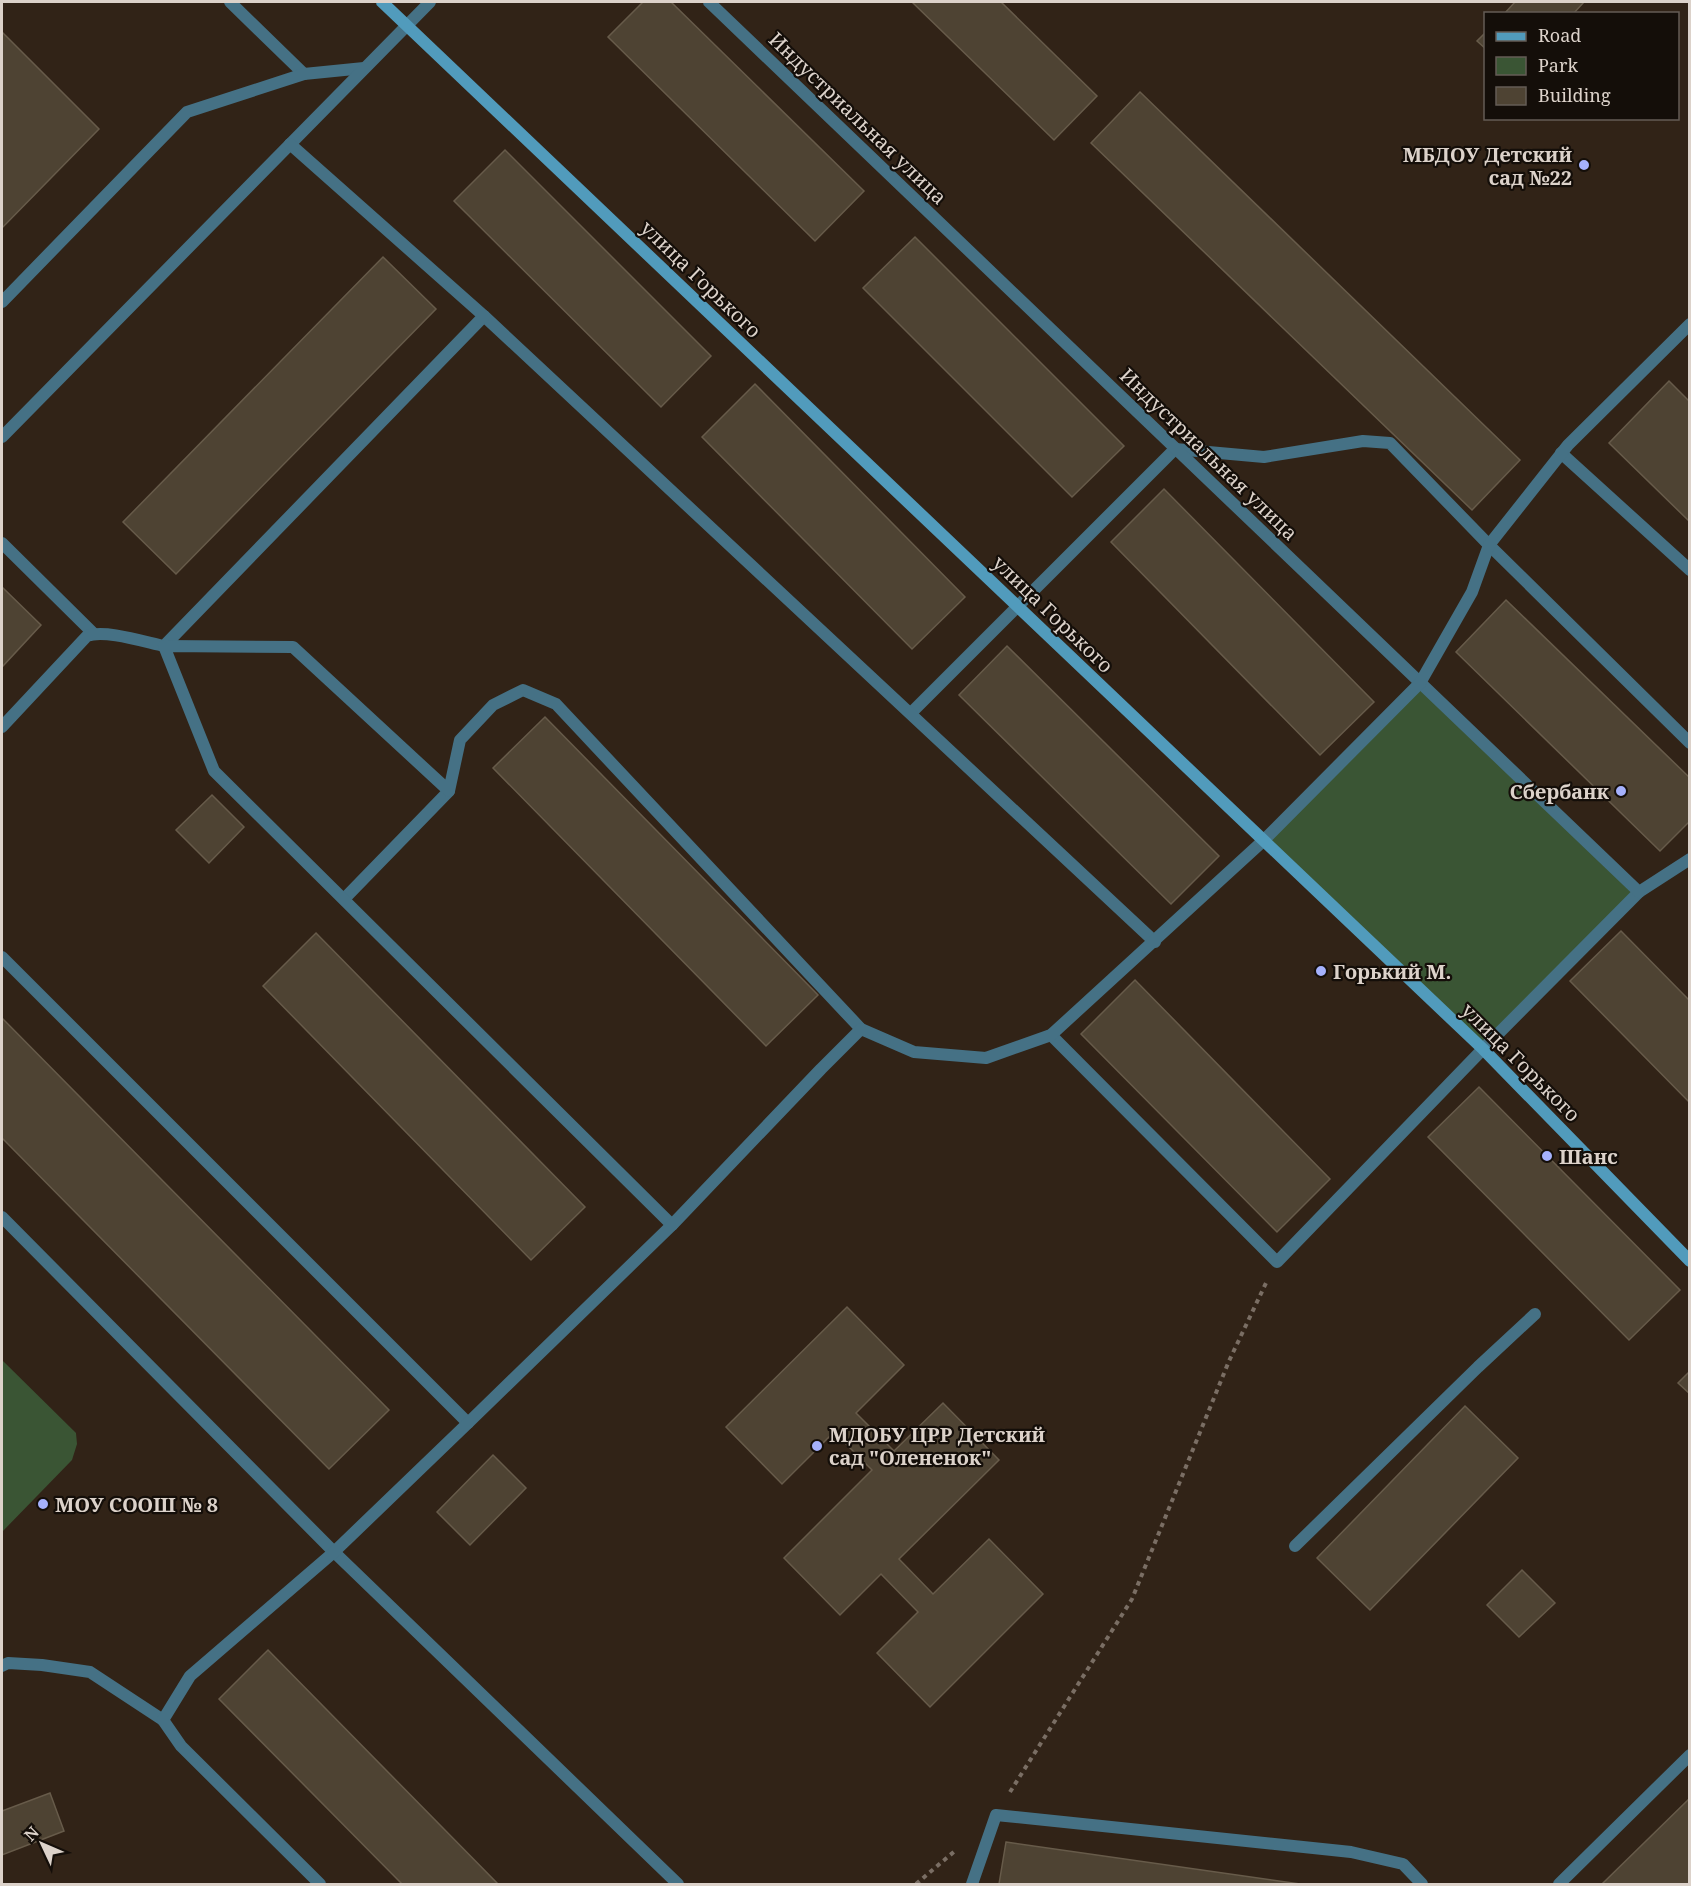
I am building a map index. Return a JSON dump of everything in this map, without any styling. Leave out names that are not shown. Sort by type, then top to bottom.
[{"type":"street","points":[[230,2],[304,74]]},
{"type":"street","name":"улица Горького","points":[[382,2],[1482,1049],[1689,1261]]},
{"type":"street","points":[[2,436],[430,2]]},
{"type":"street","name":"Индустриальная улица","points":[[709,2],[1639,892]]},
{"type":"street","points":[[2,302],[187,112],[304,74],[364,68]]},
{"type":"street","points":[[290,144],[484,316],[1155,942]]},
{"type":"street","points":[[164,646],[484,316]]},
{"type":"street","points":[[344,899],[448,791],[460,740],[493,705],[523,690],[556,704],[861,1029],[914,1052],[986,1058],[1052,1035],[1263,841],[1420,683],[1472,592],[1489,545],[1561,453],[1687,329]]},
{"type":"street","points":[[911,713],[1175,449],[1264,458],[1363,441],[1390,443],[1489,545],[1689,743]]},
{"type":"street","points":[[1561,453],[1689,570]]},
{"type":"street","points":[[2,543],[93,633],[164,646],[293,647],[448,791]]},
{"type":"street","points":[[2,727],[87,636],[93,633]]},
{"type":"street","points":[[164,646],[214,771],[672,1226]]},
{"type":"street","points":[[1052,1035],[1276,1262],[1482,1049],[1639,892],[1689,859]]},
{"type":"street","points":[[2,957],[468,1423]]},
{"type":"street","points":[[162,1720],[190,1676],[334,1552],[468,1423],[672,1226],[861,1029]]},
{"type":"street","points":[[2,1217],[334,1552],[678,1884]]},
{"type":"street","points":[[1295,1546],[1535,1314]]},
{"type":"street","points":[[2,1666],[8,1663],[42,1665],[90,1672],[162,1720],[182,1746],[320,1884]]},
{"type":"street","points":[[1559,1884],[1689,1755]]},
{"type":"street","points":[[972,1884],[996,1815],[1351,1852],[1403,1864],[1422,1884]]},
{"type":"path","points":[[996,1815],[1132,1599],[1229,1361],[1276,1262]]},
{"type":"path","points":[[916,1884],[961,1846]]},
{"type":"green space","points":[[1420,683],[1639,892],[1483,1049],[1263,841]]},
{"type":"green space","points":[[2,1360],[76,1433],[77,1444],[72,1460],[2,1532]]},
{"type":"building","points":[[643,2],[671,2],[864,191],[815,241],[608,37]]},
{"type":"building","points":[[912,2],[1001,2],[1097,96],[1054,140]]},
{"type":"building","points":[[1515,2],[1584,2],[1575,12],[1506,12]]},
{"type":"building","points":[[2,32],[99,129],[2,228]]},
{"type":"building","points":[[1484,34],[1484,47],[1477,41]]},
{"type":"building","points":[[1140,92],[1520,460],[1472,510],[1091,143]]},
{"type":"building","points":[[505,150],[711,356],[661,407],[454,201]]},
{"type":"building","points":[[915,237],[1124,446],[1072,497],[863,288]]},
{"type":"building","points":[[383,257],[436,309],[176,574],[123,522]]},
{"type":"building","points":[[1669,381],[1690,402],[1690,522],[1609,443]]},
{"type":"building","points":[[755,384],[965,597],[912,649],[702,437]]},
{"type":"building","points":[[1164,489],[1374,702],[1320,755],[1111,542]]},
{"type":"building","points":[[2,587],[41,625],[2,667]]},
{"type":"building","points":[[1506,600],[1690,778],[1690,821],[1660,851],[1456,652]]},
{"type":"building","points":[[1007,646],[1219,856],[1171,904],[959,695]]},
{"type":"building","points":[[545,717],[818,995],[766,1046],[493,768]]},
{"type":"building","points":[[212,795],[244,827],[209,863],[176,830]]},
{"type":"building","points":[[1621,931],[1690,1001],[1690,1103],[1570,981]]},
{"type":"building","points":[[316,933],[585,1207],[531,1260],[263,986]]},
{"type":"building","points":[[1135,980],[1330,1179],[1277,1232],[1081,1034]]},
{"type":"building","points":[[2,1018],[389,1410],[329,1469],[2,1138]]},
{"type":"building","points":[[1479,1087],[1680,1290],[1629,1340],[1428,1137]]},
{"type":"building","points":[[847,1307],[904,1365],[856,1413],[894,1451],[943,1403],[999,1460],[899,1559],[933,1594],[989,1539],[1043,1594],[930,1707],[877,1653],[918,1612],[881,1574],[840,1615],[784,1558],[872,1470],[834,1432],[782,1484],[726,1427]]},
{"type":"building","points":[[1690,1371],[1690,1394],[1678,1383]]},
{"type":"building","points":[[1465,1406],[1518,1458],[1370,1610],[1317,1558]]},
{"type":"building","points":[[493,1455],[526,1488],[470,1545],[437,1512]]},
{"type":"building","points":[[1522,1570],[1555,1603],[1519,1637],[1487,1605]]},
{"type":"building","points":[[268,1650],[498,1884],[402,1884],[219,1699]]},
{"type":"building","points":[[50,1793],[64,1831],[2,1855],[2,1811]]},
{"type":"building","points":[[1690,1798],[1690,1884],[1602,1884]]},
{"type":"building","points":[[1006,1842],[1300,1884],[999,1884]]},
{"type":"place","name":"МБДОУ Детский сад №22","points":[[1584,165]]},
{"type":"place","name":"Сбербанк","points":[[1621,791]]},
{"type":"place","name":"Горький М.","points":[[1321,971]]},
{"type":"place","name":"Шанс","points":[[1547,1156]]},
{"type":"place","name":"МДОБУ ЦРР Детский сад \"Олененок\"","points":[[817,1446]]},
{"type":"place","name":"МОУ СООШ № 8","points":[[43,1504]]}]
